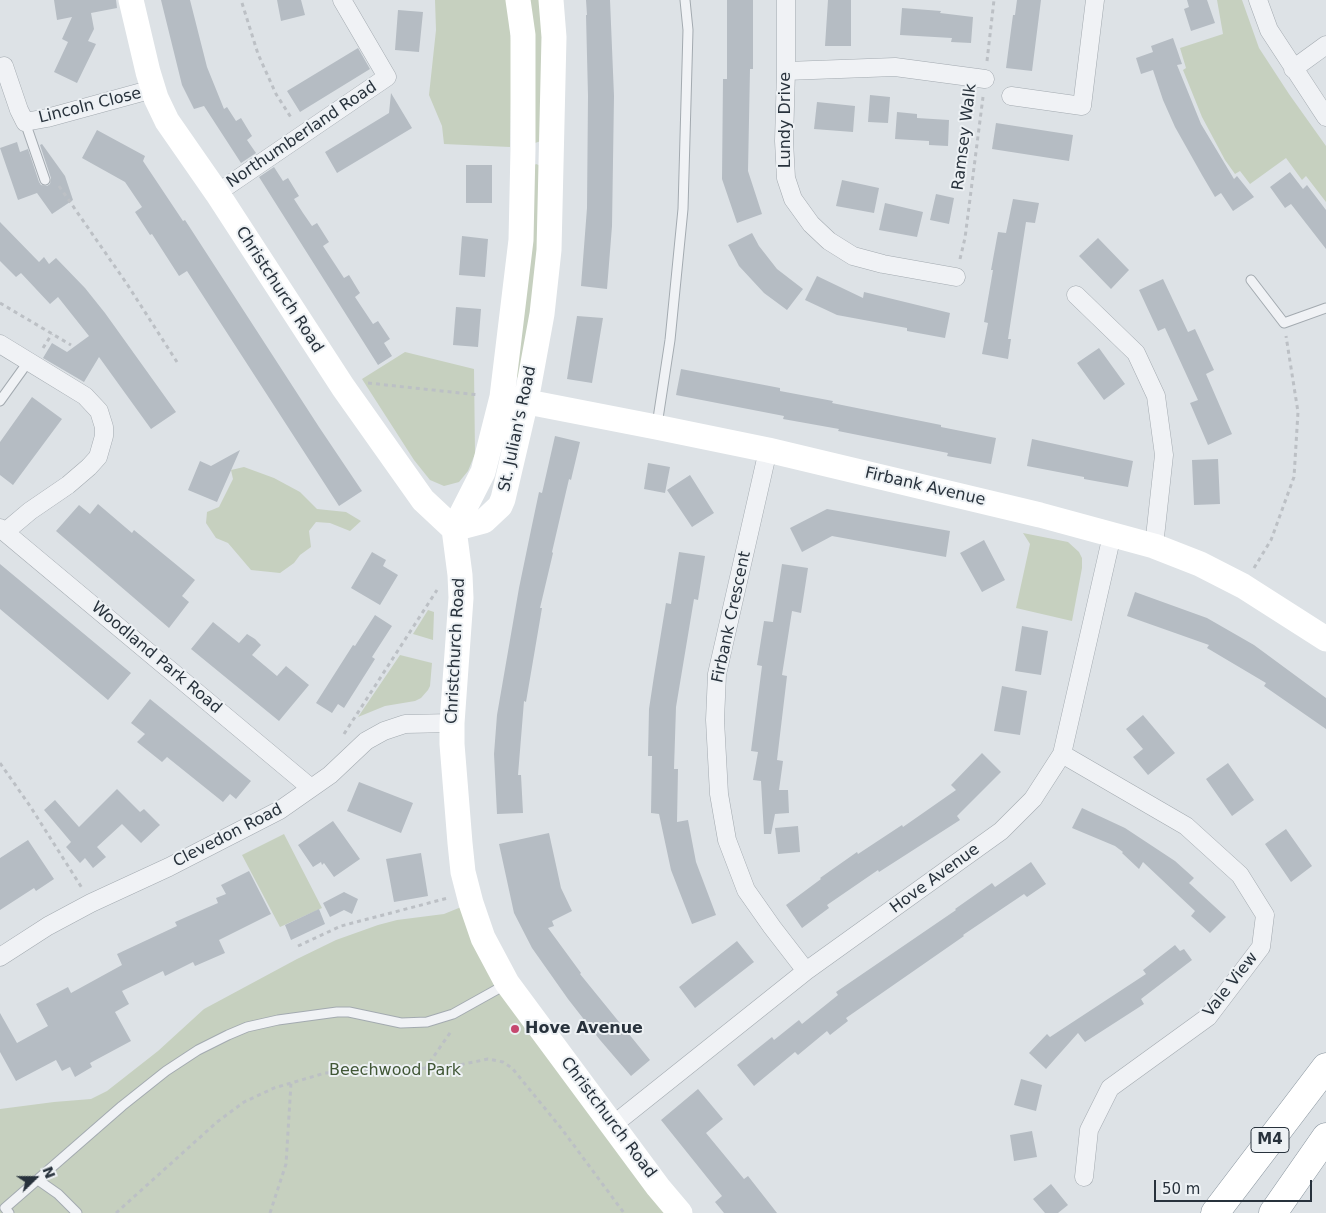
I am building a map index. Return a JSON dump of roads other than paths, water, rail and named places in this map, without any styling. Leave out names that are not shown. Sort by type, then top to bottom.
[{"type":"highway","name":"M4","points":[[1215,1213],[1326,1066]]},
{"type":"highway","name":"M4","points":[[1273,1213],[1326,1137]]},
{"type":"street","name":"Northumberland Road","points":[[217,193],[386,78],[342,0]]},
{"type":"street","name":"St. Julian's Road","points":[[514,399],[523,149],[523,35],[518,0]]},
{"type":"street","name":"St. Julian's Road","points":[[454,529],[483,472],[514,399],[542,314],[549,250],[552,148],[554,37],[551,0]]},
{"type":"street","name":"Lundy Drive","points":[[786,0],[784,141],[786,178],[794,199],[811,224],[829,241],[853,256],[883,264],[956,277]]},
{"type":"street","points":[[1011,96],[1082,106],[1095,0]]},
{"type":"street","points":[[1258,0],[1269,30],[1326,117]]},
{"type":"street","name":"Christchurch Road","points":[[135,6],[153,89],[167,121],[217,193],[342,387],[423,500],[454,529],[461,598],[452,723],[457,816],[463,872],[468,893],[483,938],[507,983],[680,1213]]},
{"type":"street","points":[[1293,69],[1326,45]]},
{"type":"street","name":"Lincoln Close","points":[[4,66],[25,122],[47,118],[153,89]]},
{"type":"street","points":[[786,71],[895,67],[985,79]]},
{"type":"street","points":[[523,149],[552,148]]},
{"type":"street","points":[[1076,296],[1136,353],[1156,396],[1164,455],[1154,546]]},
{"type":"street","points":[[0,344],[79,392],[94,405],[102,418],[104,436],[98,457],[90,466],[68,485],[3,530]]},
{"type":"street","name":"Firbank Avenue","points":[[514,399],[768,450],[1040,514],[1154,546],[1200,564],[1242,586],[1326,639]]},
{"type":"street","name":"Firbank Crescent","points":[[768,450],[717,674],[715,720],[719,794],[727,840],[746,890],[772,928],[806,971]]},
{"type":"street","name":"Woodland Park Road","points":[[3,530],[311,788]]},
{"type":"street","name":"Hove Avenue","points":[[613,1125],[806,971],[1002,831],[1033,799],[1062,754],[1112,535]]},
{"type":"street","name":"Clevedon Road","points":[[0,957],[41,930],[91,903],[250,827],[280,810],[340,766],[366,741],[384,731],[405,724],[452,723]]},
{"type":"street","name":"Vale View","points":[[1062,754],[1186,826],[1240,875],[1265,915],[1260,947],[1208,1017],[1110,1088],[1089,1130],[1084,1177]]},
{"type":"lane","points":[[656,427],[670,340],[683,209],[688,30],[686,0]]},
{"type":"lane","points":[[25,122],[45,180]]},
{"type":"lane","points":[[1251,280],[1284,323],[1326,308]]},
{"type":"lane","points":[[0,401],[28,362]]},
{"type":"lane","points":[[9,1213],[5,1208],[88,1134],[166,1071],[198,1050],[228,1035],[247,1027],[278,1020],[337,1012],[349,1012],[401,1023],[427,1022],[453,1014],[507,983]]},
{"type":"lane","points":[[38,1180],[53,1190],[77,1213]]},
{"type":"place","name":"Hove Avenue","points":[[515,1029]]},
{"type":"park label","name":"Beechwood Park","points":[[395,1071]]}]
